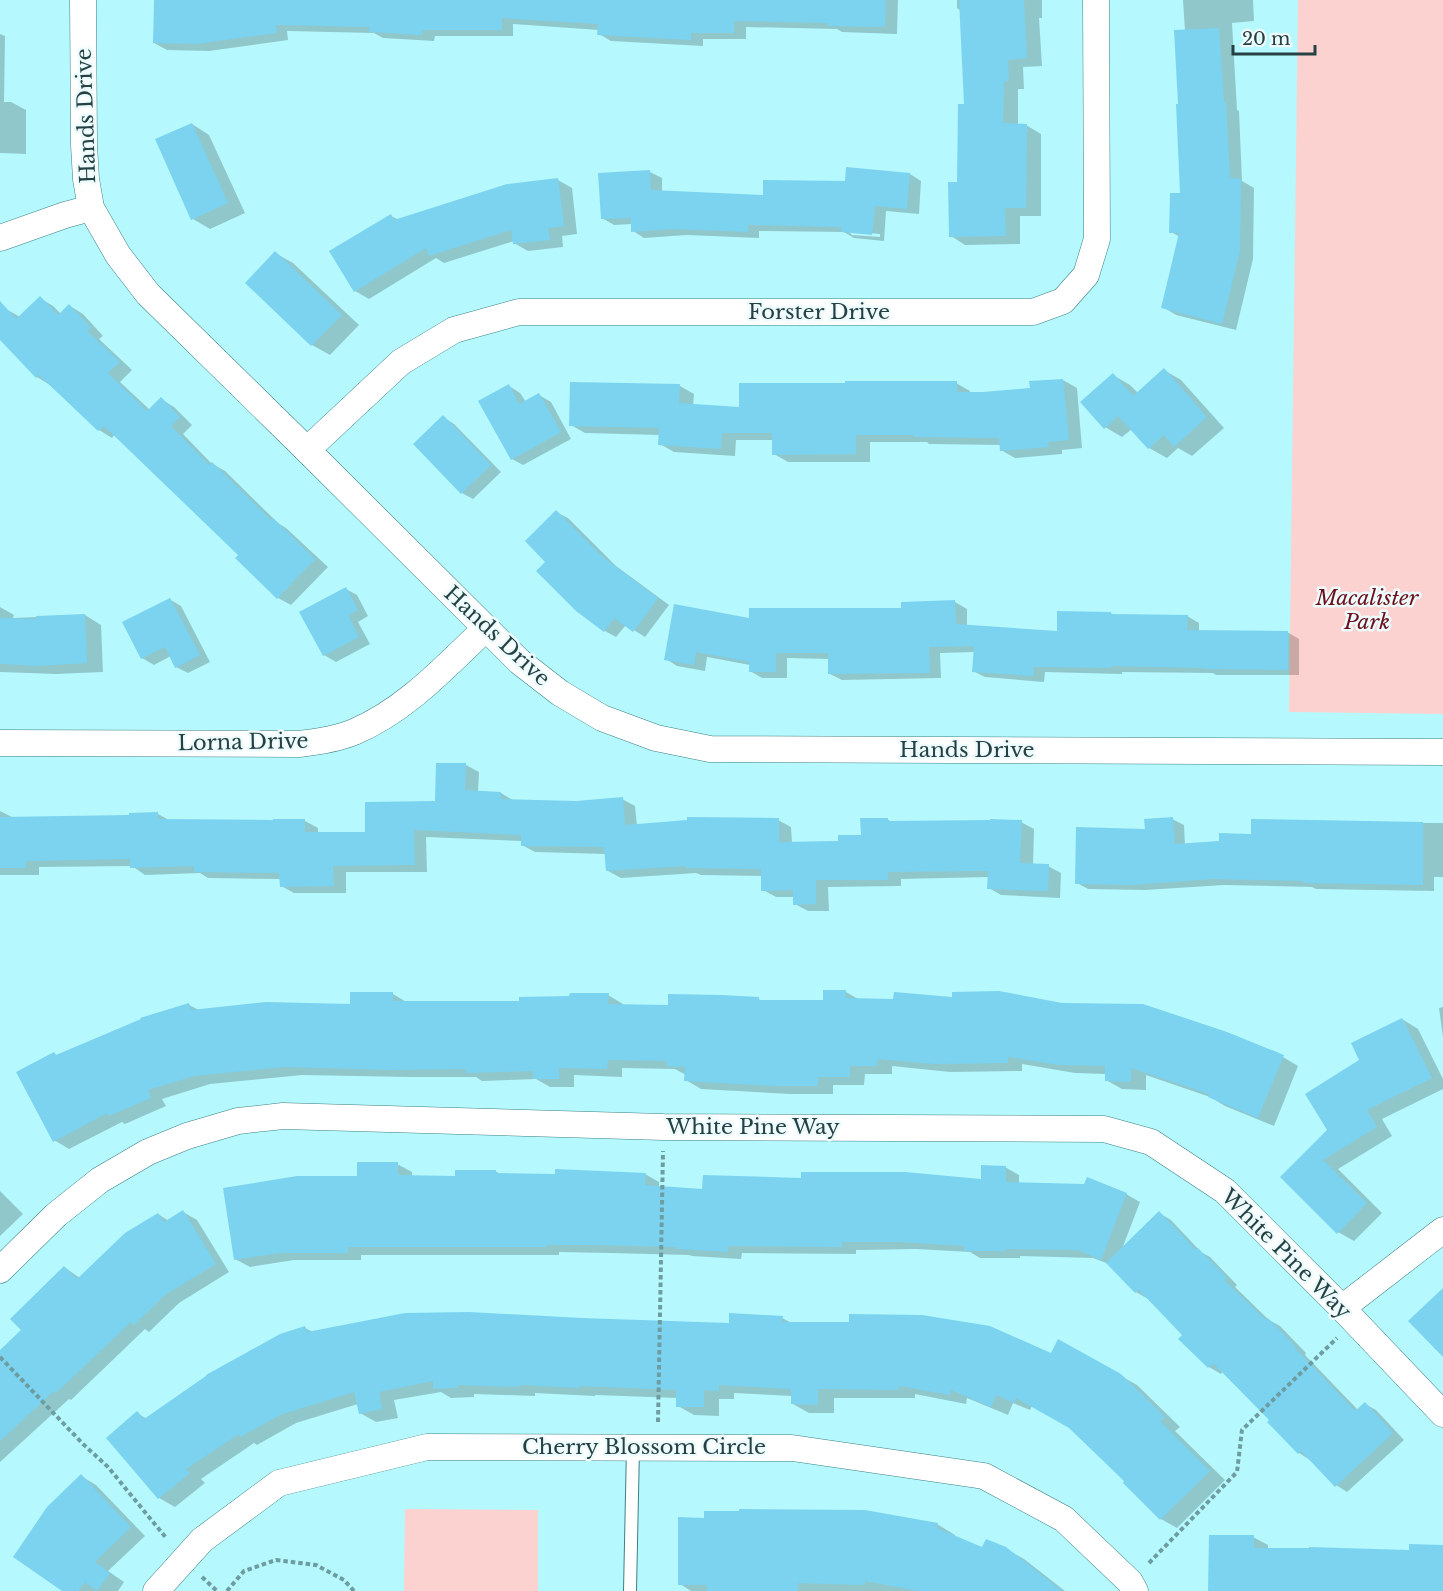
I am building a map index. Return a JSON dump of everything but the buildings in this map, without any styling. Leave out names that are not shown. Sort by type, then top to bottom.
[{"type":"street","name":"Hands Drive","points":[[83,0],[86,179],[91,208],[118,255],[148,294],[520,663],[560,693],[602,718],[656,738],[710,749],[1443,752]]},
{"type":"street","name":"Forster Drive","points":[[307,450],[401,362],[454,330],[519,312],[1033,312],[1063,301],[1086,275],[1097,239],[1096,0]]},
{"type":"street","points":[[0,238],[65,214],[91,208]]},
{"type":"street","name":"Lorna Drive","points":[[0,743],[299,744],[319,741],[352,732],[382,717],[413,696],[485,629]]},
{"type":"street","name":"White Pine Way","points":[[0,1270],[56,1215],[100,1180],[148,1152],[187,1136],[238,1121],[283,1116],[663,1127],[1104,1129],[1151,1142],[1225,1191],[1348,1314],[1443,1414]]},
{"type":"street","points":[[1348,1314],[1443,1230]]},
{"type":"street","name":"Cherry Blossom Circle","points":[[156,1591],[202,1540],[279,1483],[426,1447],[792,1448],[984,1476],[1064,1520],[1132,1587]]},
{"type":"lane","points":[[630,1591],[645,1447]]},
{"type":"path","points":[[645,1447],[663,1127]]},
{"type":"path","points":[[1132,1587],[1237,1472],[1242,1430],[1348,1314]]},
{"type":"path","points":[[0,1357],[108,1467],[184,1560],[217,1591]]},
{"type":"path","points":[[226,1591],[244,1571],[276,1560],[316,1565],[344,1580],[354,1591]]},
{"type":"green space","name":"Macalister Park","points":[[1298,0],[1443,0],[1443,714],[1289,712]]},
{"type":"green space","points":[[405,1509],[538,1510],[538,1591],[404,1591]]}]
